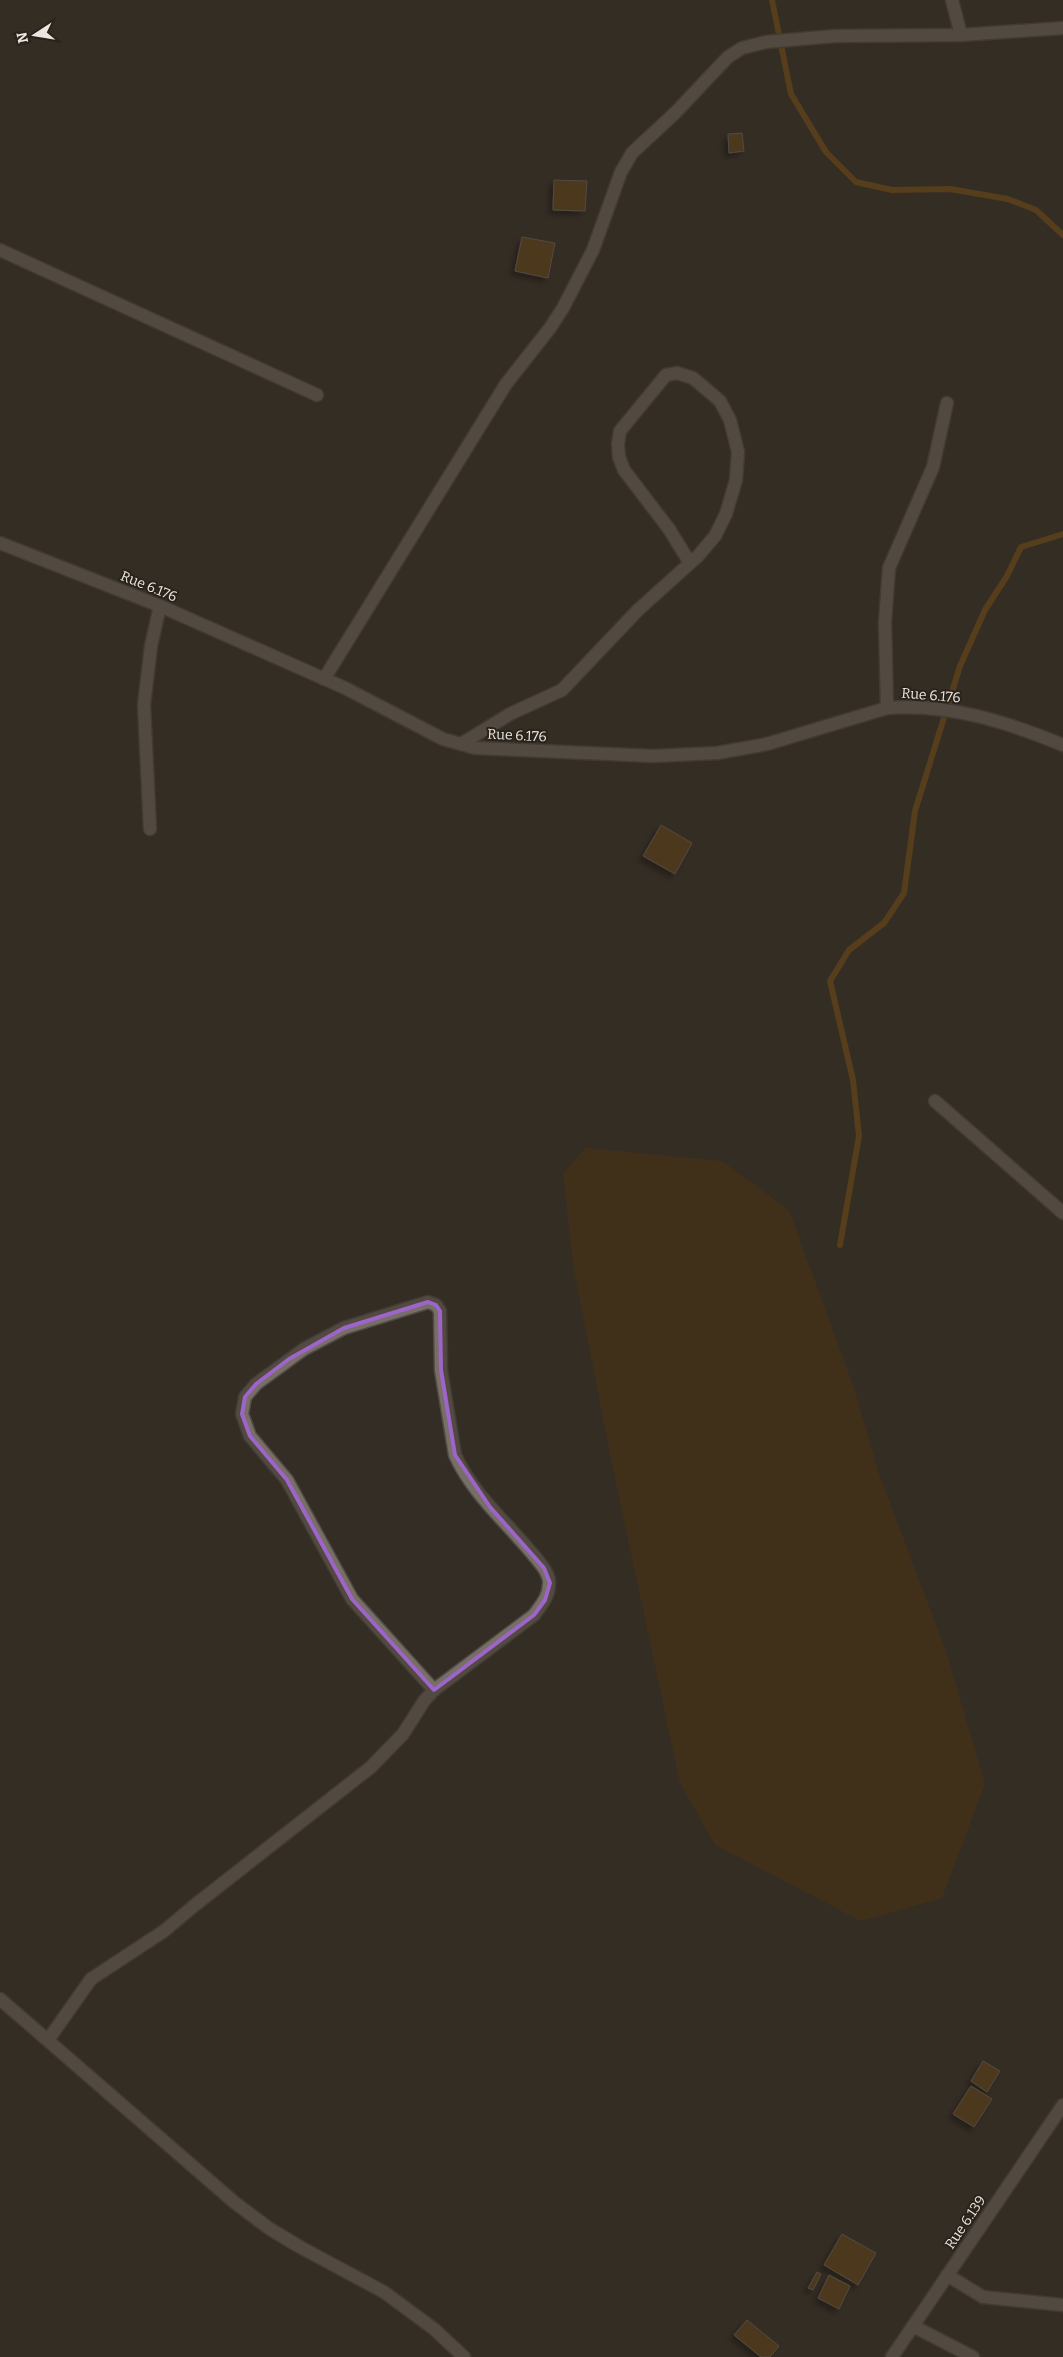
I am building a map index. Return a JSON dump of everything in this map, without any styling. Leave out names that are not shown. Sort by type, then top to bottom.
[{"type":"street","points":[[952,0],[961,35]]},
{"type":"street","points":[[324,679],[506,384],[550,328],[563,308],[592,250],[621,172],[632,153],[675,113],[728,57],[742,48],[766,42],[835,36],[961,35],[1063,28]]},
{"type":"street","points":[[0,250],[317,394]]},
{"type":"street","points":[[461,744],[510,714],[562,690],[638,610],[690,564],[714,536],[726,514],[736,480],[738,452],[730,420],[720,401],[693,378],[678,373],[666,375],[620,431],[618,444],[619,457],[624,470],[669,529],[690,564]]},
{"type":"street","points":[[887,708],[885,622],[889,568],[933,467],[947,403]]},
{"type":"street","name":"Rue 6.176","points":[[0,543],[160,606],[324,679],[443,739],[475,748],[653,756],[717,753],[767,744],[887,708],[905,706],[972,714],[1021,728],[1063,746]]},
{"type":"street","points":[[150,830],[144,705],[151,646],[160,606]]},
{"type":"street","points":[[935,1101],[1063,1213]]},
{"type":"street","points":[[48,2040],[91,1979],[164,1931],[371,1767],[404,1734],[424,1701],[434,1690],[534,1615],[545,1600],[550,1583],[544,1568],[490,1507],[460,1468],[455,1455],[441,1370],[440,1311],[436,1305],[428,1302],[344,1328],[289,1359],[256,1384],[245,1397],[242,1414],[250,1436],[287,1480],[352,1599],[434,1690]]},
{"type":"street","points":[[0,1999],[256,2218],[300,2247],[384,2292],[434,2329],[464,2357]]},
{"type":"street","name":"Rue 6.139","points":[[892,2357],[1063,2105]]},
{"type":"street","points":[[947,2275],[983,2297],[1063,2305]]},
{"type":"street","points":[[913,2326],[973,2357]]},
{"type":"highlighted area","points":[[428,1302],[436,1305],[440,1311],[441,1370],[455,1455],[490,1507],[544,1568],[550,1583],[545,1600],[534,1615],[434,1690],[352,1599],[287,1480],[250,1436],[242,1414],[245,1397],[256,1384],[289,1359],[344,1328]]},
{"type":"shaded area","points":[[585,1148],[722,1161],[789,1210],[854,1388],[879,1474],[946,1651],[985,1784],[942,1898],[861,1921],[715,1845],[680,1783],[612,1464],[574,1270],[563,1174]]},
{"type":"building","points":[[742,133],[744,151],[729,153],[728,134]]},
{"type":"building","points":[[554,180],[587,181],[585,211],[553,210]]},
{"type":"building","points":[[522,237],[555,243],[548,278],[515,271]]},
{"type":"building","points":[[661,825],[692,843],[675,874],[643,856]]},
{"type":"building","points":[[983,2061],[1000,2071],[987,2092],[971,2081]]},
{"type":"building","points":[[971,2086],[992,2099],[974,2127],[953,2114]]},
{"type":"building","points":[[842,2234],[876,2253],[858,2285],[824,2265]]},
{"type":"building","points":[[817,2272],[821,2274],[813,2290],[808,2288]]},
{"type":"building","points":[[829,2275],[850,2286],[839,2309],[818,2298]]},
{"type":"building","points":[[747,2320],[779,2346],[770,2357],[761,2357],[734,2335]]},
{"type":"waterway","points":[[772,0],[791,94],[826,152],[856,182],[892,190],[950,189],[1008,199],[1036,210],[1063,235]]},
{"type":"waterway","points":[[840,1245],[859,1136],[853,1080],[830,981],[849,950],[884,923],[904,893],[915,811],[960,666],[985,610],[1007,576],[1021,547],[1063,534]]}]
